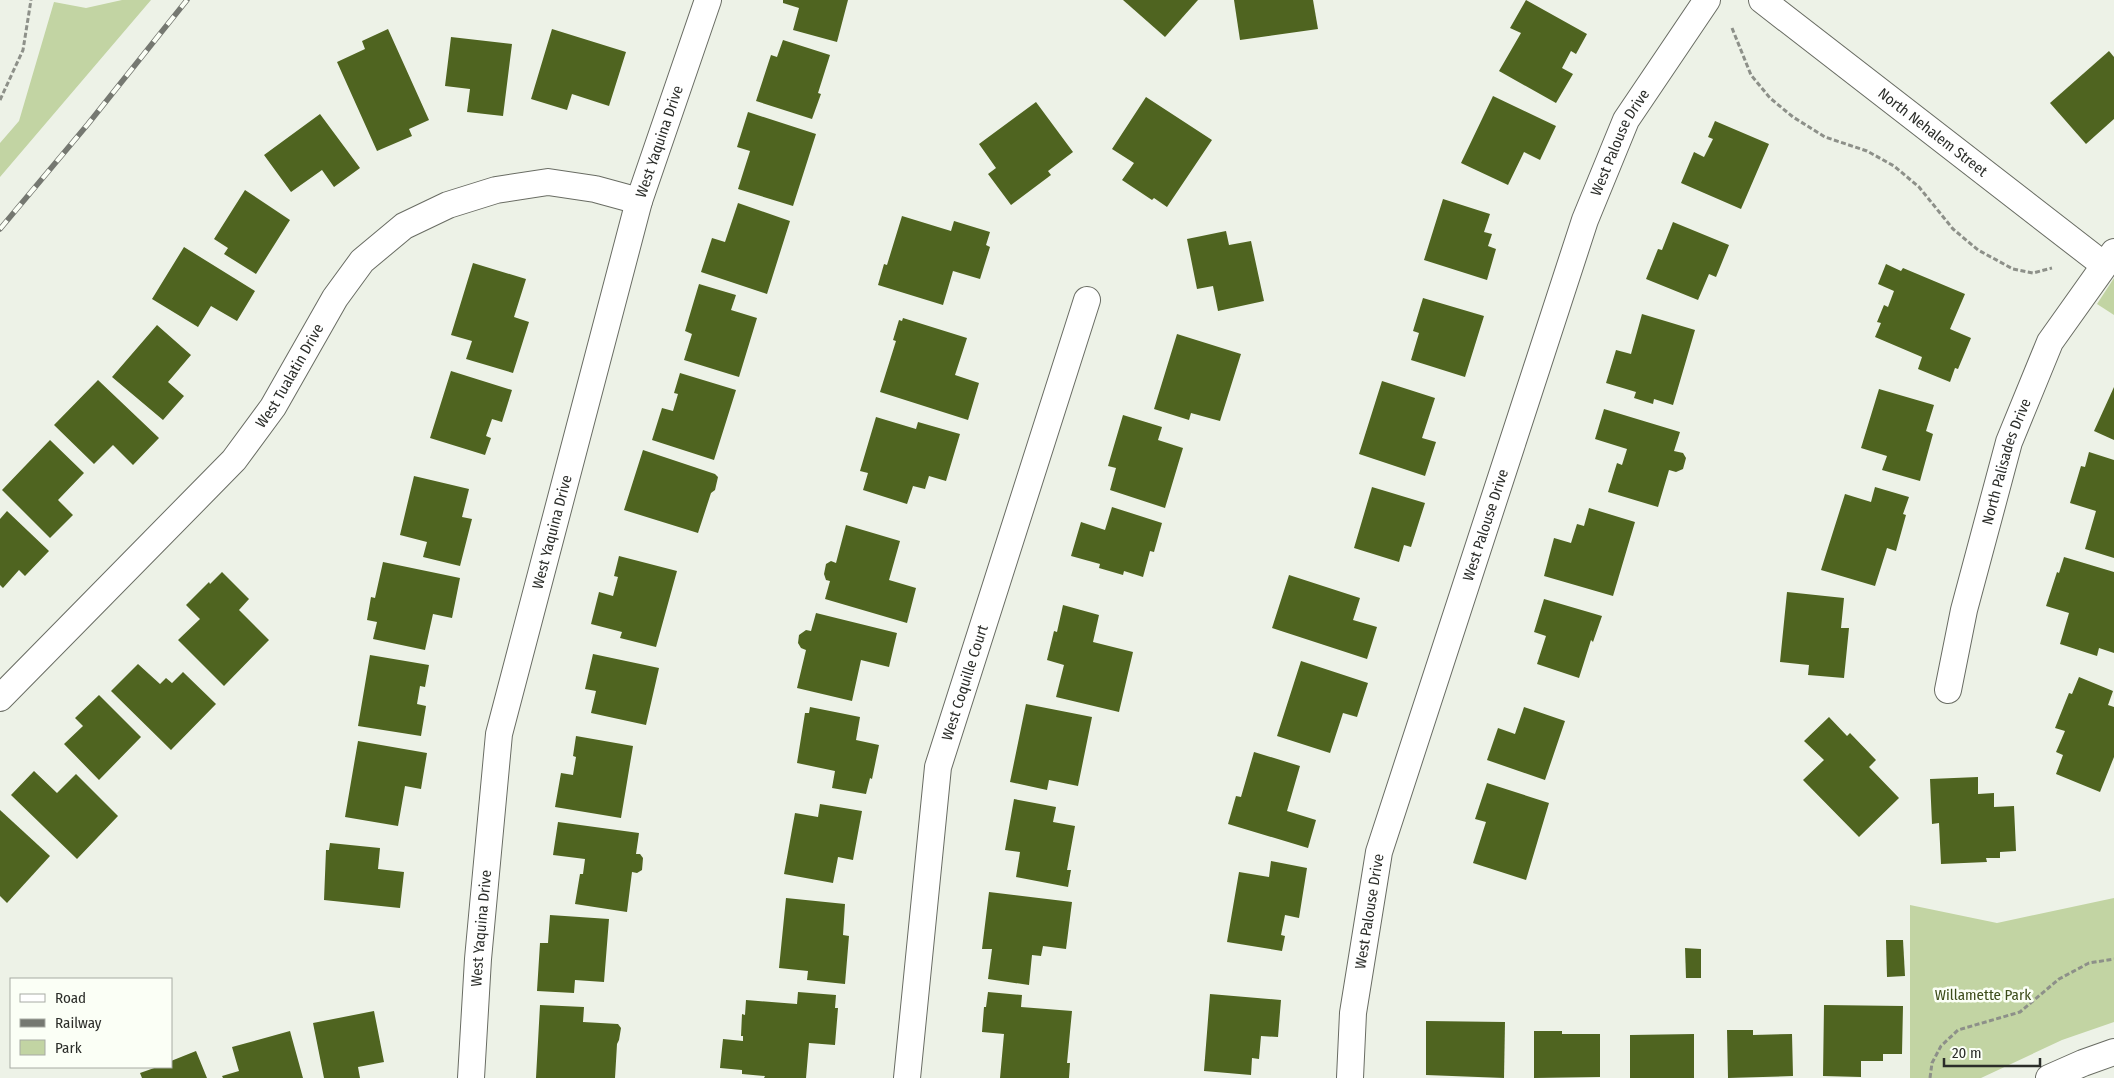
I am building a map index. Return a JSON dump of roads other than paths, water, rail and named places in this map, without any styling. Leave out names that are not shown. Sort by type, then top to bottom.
[{"type":"street","name":"West Yaquina Drive","points":[[471,1078],[478,958],[499,734],[639,201],[708,0]]},
{"type":"street","name":"West Palouse Drive","points":[[1350,1078],[1353,1013],[1378,852],[1585,220],[1626,120],[1707,0]]},
{"type":"street","name":"North Nehalem Street","points":[[1762,0],[2109,259]]},
{"type":"street","name":"West Tualatin Drive","points":[[0,698],[234,460],[273,407],[335,298],[362,261],[404,226],[448,205],[496,190],[548,182],[595,189],[639,201]]},
{"type":"street","name":"North Palisades Drive","points":[[1948,690],[1964,610],[2009,442],[2050,342],[2109,259]]},
{"type":"street","name":"West Coquille Court","points":[[907,1078],[938,767],[1086,300]]},
{"type":"street","points":[[2049,1078],[2114,1052]]},
{"type":"railway","points":[[0,229],[88,124],[187,0]]},
{"type":"park label","name":"Willamette Park","points":[[1983,995]]}]
